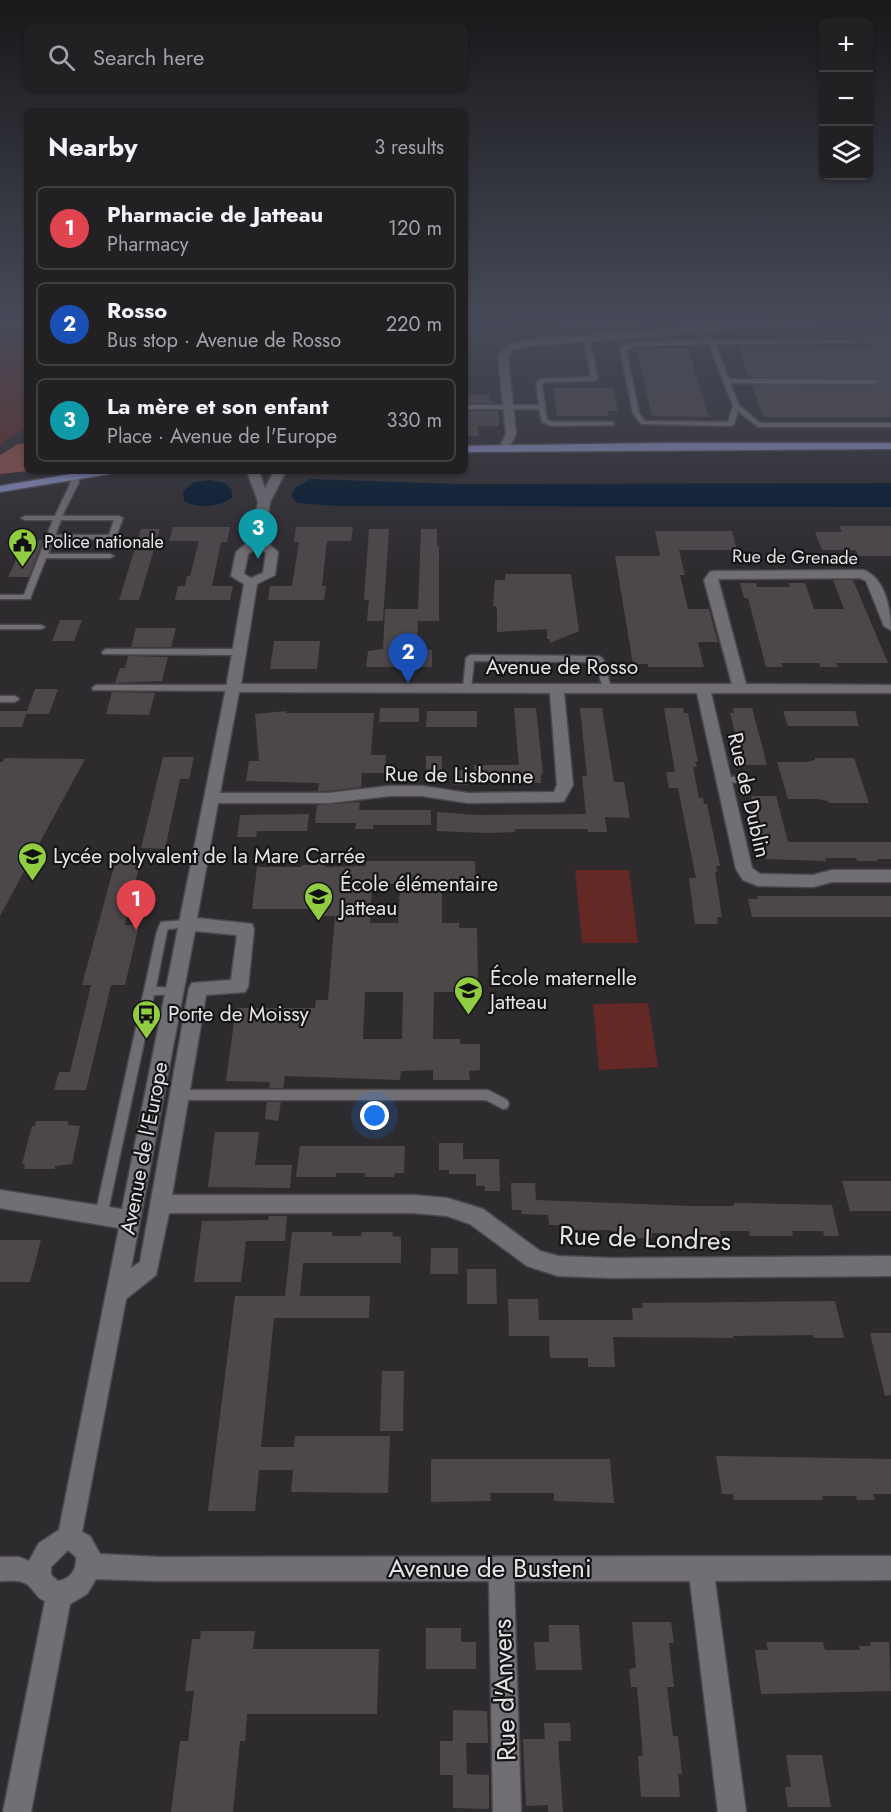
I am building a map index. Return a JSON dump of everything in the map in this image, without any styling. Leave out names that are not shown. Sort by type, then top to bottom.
[{"type":"main road","points":[[468,444],[663,446]]},
{"type":"main road","points":[[468,449],[891,446]]},
{"type":"main road","points":[[0,480],[35,474]]},
{"type":"main road","points":[[0,489],[74,474]]},
{"type":"street","points":[[506,444],[512,434],[507,402]]},
{"type":"street","points":[[254,474],[264,502]]},
{"type":"street","points":[[258,541],[272,552],[269,575],[250,582],[237,576],[242,552],[258,541],[264,502],[278,474]]},
{"type":"street","name":"Rue de Grenade","points":[[740,688],[710,580],[714,575],[863,574],[871,579],[891,626]]},
{"type":"street","name":"Avenue de l'Europe","points":[[69,1538],[233,688],[250,582]]},
{"type":"street","name":"Avenue de Rosso","points":[[233,688],[891,688]]},
{"type":"street","name":"Rue de Lisbonne","points":[[211,798],[328,798],[390,791],[422,791],[468,798],[559,797],[565,785],[557,688]]},
{"type":"street","name":"Rue de Dublin","points":[[703,688],[744,868],[753,879],[813,881],[832,876],[891,876]]},
{"type":"street","points":[[116,1293],[149,1268],[198,988],[239,987],[246,929],[187,924]]},
{"type":"street","points":[[0,1199],[130,1220]]},
{"type":"street","name":"Rue de Londres","points":[[160,1204],[413,1204],[447,1207],[476,1216],[534,1259],[558,1266],[612,1268],[891,1266]]},
{"type":"street","points":[[69,1538],[79,1540],[85,1546],[89,1555],[89,1566],[78,1586],[69,1592],[59,1594],[50,1592],[43,1586],[39,1576],[44,1555],[60,1540],[69,1538]]},
{"type":"street","name":"Avenue de Busteni","points":[[89,1566],[159,1569],[891,1568]]},
{"type":"street","points":[[701,1567],[732,1812]]},
{"type":"street","name":"Rue d'Anvers","points":[[501,1568],[507,1812]]},
{"type":"street","points":[[0,1569],[19,1569],[39,1576]]},
{"type":"street","points":[[17,1812],[59,1594]]},
{"type":"lane","points":[[541,402],[544,421],[552,424],[612,424]]},
{"type":"lane","points":[[634,402],[636,412],[643,423],[731,424],[736,406]]},
{"type":"lane","points":[[734,402],[736,406],[758,425],[891,425]]},
{"type":"lane","points":[[468,407],[542,407]]},
{"type":"lane","points":[[0,597],[27,597],[50,537],[75,482],[74,474]]},
{"type":"lane","points":[[25,518],[119,518],[112,537],[50,537]]},
{"type":"lane","points":[[43,556],[110,556]]},
{"type":"lane","points":[[0,627],[41,627]]},
{"type":"lane","points":[[106,652],[239,652]]},
{"type":"lane","points":[[467,688],[470,658],[599,659],[607,688]]},
{"type":"lane","points":[[96,688],[233,688]]},
{"type":"lane","points":[[0,699],[15,699]]},
{"type":"lane","points":[[724,780],[745,780]]},
{"type":"lane","points":[[101,1216],[165,925],[187,924]]},
{"type":"lane","points":[[150,991],[174,991]]},
{"type":"lane","points":[[179,1095],[488,1095],[503,1104]]},
{"type":"shaded area","points":[[0,402],[24,402],[24,429],[0,445]]},
{"type":"shaded area","points":[[24,443],[24,471],[0,474],[0,455],[18,444]]},
{"type":"shaded area","points":[[575,870],[629,870],[638,943],[582,943]]},
{"type":"shaded area","points":[[648,1003],[658,1067],[599,1070],[593,1004]]},
{"type":"water","points":[[310,479],[460,484],[891,483],[891,507],[339,506],[297,503],[291,495],[295,488]]},
{"type":"water","points":[[210,480],[225,483],[232,490],[232,498],[208,506],[184,501],[183,491],[194,482]]},
{"type":"building","points":[[468,402],[492,402],[498,403],[468,403]]},
{"type":"building","points":[[555,402],[616,402],[618,411],[608,411],[609,416],[557,416]]},
{"type":"building","points":[[649,402],[704,402],[709,417],[652,416]]},
{"type":"building","points":[[758,402],[891,402],[891,417],[763,417]]},
{"type":"building","points":[[468,411],[498,411],[499,426],[478,426],[479,436],[468,436]]},
{"type":"building","points":[[839,526],[891,526],[891,556],[858,556],[856,550],[822,550],[815,532],[842,532]]},
{"type":"building","points":[[173,527],[230,527],[227,542],[221,542],[212,586],[233,586],[230,600],[175,600],[178,586],[185,586],[187,576],[190,576],[199,541],[169,541]]},
{"type":"building","points":[[296,527],[353,527],[351,541],[327,541],[322,586],[326,586],[324,600],[268,600],[270,586],[292,586],[299,542],[294,542]]},
{"type":"building","points":[[141,529],[160,529],[139,600],[119,600]]},
{"type":"building","points":[[369,529],[389,529],[383,621],[367,621],[369,600],[364,600]]},
{"type":"building","points":[[421,529],[437,529],[437,546],[439,546],[439,621],[418,621],[417,649],[432,650],[432,667],[366,667],[368,651],[383,649],[385,609],[418,609]]},
{"type":"building","points":[[655,531],[732,531],[737,550],[679,550],[685,575],[680,575],[688,609],[709,609],[718,642],[698,642],[704,667],[648,667],[648,664],[633,664],[615,556],[660,556]]},
{"type":"building","name":"Police nationale","points":[[25,540],[43,540],[29,577],[8,577]]},
{"type":"building","points":[[505,574],[571,574],[579,631],[550,643],[550,639],[547,639],[547,629],[497,632],[497,610],[496,606],[493,606],[495,580],[505,580]]},
{"type":"building","points":[[833,580],[853,580],[888,663],[836,663],[838,667],[820,667],[819,663],[781,663],[783,667],[766,667],[748,598],[744,598],[740,583],[756,583],[757,587],[790,587],[789,583],[805,583],[814,609],[844,609]]},
{"type":"building","points":[[60,620],[82,620],[74,641],[52,641]]},
{"type":"building","points":[[136,628],[176,628],[171,647],[131,647]]},
{"type":"building","points":[[274,641],[320,641],[317,669],[270,669]]},
{"type":"building","points":[[128,656],[168,657],[162,681],[115,683],[120,668],[125,668]]},
{"type":"building","points":[[35,689],[58,689],[49,714],[26,714],[22,727],[0,727],[0,711],[27,711]]},
{"type":"building","points":[[112,692],[155,693],[149,715],[106,714]]},
{"type":"building","points":[[380,708],[419,708],[419,722],[379,722]]},
{"type":"building","points":[[514,708],[536,708],[543,774],[541,774],[541,783],[474,782],[474,765],[519,765]]},
{"type":"building","points":[[580,708],[602,708],[614,782],[624,782],[630,818],[605,817],[607,832],[588,832],[587,829],[515,829],[515,832],[487,833],[437,831],[437,812],[477,815],[586,814],[582,776],[587,776]]},
{"type":"building","points":[[664,708],[683,708],[684,713],[688,713],[698,762],[695,762],[697,767],[693,767],[699,798],[703,798],[704,804],[707,804],[720,866],[716,866],[717,872],[715,872],[722,917],[717,917],[718,924],[695,924],[689,878],[696,878],[678,788],[669,788],[666,772],[675,772]]},
{"type":"building","points":[[733,708],[752,708],[767,765],[743,765],[730,713],[734,713]]},
{"type":"building","points":[[287,711],[286,713],[374,713],[371,755],[386,755],[385,773],[362,773],[361,787],[328,791],[318,791],[319,783],[246,781],[249,761],[259,761],[255,714]]},
{"type":"building","points":[[427,711],[477,711],[477,727],[426,727]]},
{"type":"building","points":[[783,711],[855,711],[859,726],[788,726]]},
{"type":"building","points":[[426,756],[442,756],[442,773],[426,773]]},
{"type":"building","points":[[163,757],[194,757],[189,779],[180,779],[165,849],[141,848]]},
{"type":"building","points":[[4,758],[85,759],[0,916],[0,762],[3,762]]},
{"type":"building","points":[[815,758],[854,758],[869,803],[829,803],[817,799],[788,799],[777,762],[806,762],[815,760]]},
{"type":"building","points":[[454,770],[468,770],[468,785],[454,785]]},
{"type":"building","points":[[751,796],[776,796],[788,842],[891,842],[891,859],[857,861],[856,858],[825,858],[826,861],[766,859]]},
{"type":"building","points":[[360,802],[359,810],[431,810],[431,825],[373,825],[373,829],[355,829],[356,823],[315,823],[317,805]]},
{"type":"building","points":[[309,814],[307,831],[257,831],[256,837],[237,837],[240,815]]},
{"type":"building","points":[[117,855],[142,855],[125,925],[139,925],[125,985],[111,985],[86,1090],[54,1090],[59,1072],[70,1072],[91,985],[82,985]]},
{"type":"building","points":[[312,861],[326,861],[325,867],[366,866],[366,861],[475,861],[476,881],[459,881],[459,885],[442,885],[442,923],[459,923],[459,928],[477,928],[478,988],[459,988],[460,992],[434,992],[433,1039],[460,1039],[460,1044],[480,1044],[480,1070],[469,1071],[470,1080],[433,1080],[433,1070],[401,1071],[400,1080],[285,1076],[283,1088],[269,1088],[270,1082],[226,1081],[236,1008],[315,1008],[316,1000],[328,1000],[335,916],[324,916],[324,909],[252,909],[257,867],[311,865]],"holes":[[[372,884],[400,884],[398,923],[370,923]],[[365,992],[403,992],[402,1039],[363,1039]]]},
{"type":"building","points":[[757,896],[891,896],[891,917],[752,917],[748,899],[758,899]]},
{"type":"building","points":[[267,1102],[281,1102],[278,1121],[265,1119]]},
{"type":"building","points":[[36,1121],[68,1121],[68,1125],[80,1126],[72,1164],[55,1166],[55,1169],[24,1169],[25,1164],[22,1164],[32,1126],[35,1126]]},
{"type":"building","points":[[215,1132],[259,1132],[255,1165],[292,1165],[290,1188],[208,1187]]},
{"type":"building","points":[[439,1143],[463,1143],[463,1159],[499,1159],[500,1191],[485,1191],[485,1186],[476,1186],[476,1174],[449,1174],[449,1170],[439,1170]]},
{"type":"building","points":[[300,1146],[405,1146],[404,1173],[395,1173],[394,1177],[365,1177],[365,1173],[336,1173],[336,1177],[296,1177]]},
{"type":"building","points":[[842,1181],[891,1181],[891,1211],[850,1211]]},
{"type":"building","points":[[511,1183],[535,1183],[536,1200],[692,1206],[734,1206],[734,1203],[832,1205],[839,1236],[824,1236],[823,1231],[792,1231],[793,1236],[750,1236],[749,1231],[720,1231],[721,1237],[682,1237],[681,1234],[652,1233],[652,1238],[637,1238],[636,1235],[613,1235],[612,1230],[565,1230],[565,1225],[549,1225],[548,1215],[521,1214],[522,1210],[512,1210]]},
{"type":"building","points":[[269,1216],[287,1216],[285,1241],[246,1241],[241,1282],[194,1282],[202,1221],[268,1220]]},
{"type":"building","points":[[292,1232],[332,1232],[332,1236],[361,1236],[362,1232],[393,1232],[392,1236],[401,1237],[401,1263],[303,1263],[300,1296],[370,1296],[369,1318],[274,1318],[261,1447],[294,1447],[295,1436],[390,1436],[388,1493],[291,1492],[293,1470],[259,1470],[255,1511],[208,1511],[235,1296],[285,1296]]},
{"type":"building","points":[[0,1240],[41,1240],[30,1282],[0,1282]]},
{"type":"building","points":[[431,1248],[458,1248],[458,1274],[430,1274]]},
{"type":"building","points":[[467,1269],[496,1269],[497,1304],[467,1304]]},
{"type":"building","points":[[508,1299],[538,1299],[539,1320],[633,1320],[632,1308],[643,1308],[642,1303],[835,1301],[844,1338],[814,1338],[813,1335],[733,1336],[733,1338],[613,1337],[615,1367],[588,1367],[588,1358],[550,1358],[549,1336],[509,1336]]},
{"type":"building","points":[[870,1333],[891,1333],[891,1395],[885,1396]]},
{"type":"building","points":[[382,1371],[404,1371],[403,1431],[380,1431]]},
{"type":"building","points":[[716,1456],[891,1459],[891,1494],[873,1494],[875,1500],[857,1500],[856,1496],[822,1496],[823,1500],[734,1500],[733,1494],[722,1494]]},
{"type":"building","points":[[431,1459],[610,1459],[614,1503],[554,1501],[554,1493],[490,1493],[491,1501],[431,1502]]},
{"type":"building","points":[[632,1622],[671,1622],[674,1643],[669,1643],[674,1687],[667,1687],[673,1736],[678,1736],[682,1774],[678,1774],[680,1797],[641,1797],[638,1756],[643,1756],[637,1687],[631,1687],[629,1669],[636,1668]]},
{"type":"building","points":[[549,1625],[579,1625],[582,1670],[536,1670],[534,1642],[549,1642]]},
{"type":"building","points":[[426,1628],[461,1628],[461,1642],[476,1642],[476,1669],[426,1669]]},
{"type":"building","points":[[201,1631],[255,1631],[253,1649],[379,1649],[377,1714],[247,1714],[245,1741],[240,1741],[233,1812],[171,1812],[180,1741],[188,1741],[194,1691],[185,1691],[192,1639],[200,1639]]},
{"type":"building","points":[[766,1642],[823,1642],[825,1650],[860,1650],[859,1646],[871,1646],[870,1642],[889,1642],[891,1691],[761,1694],[755,1650],[768,1650]]},
{"type":"building","points":[[453,1710],[487,1711],[488,1743],[466,1743],[467,1774],[489,1775],[489,1809],[453,1808],[453,1775],[440,1775],[440,1741],[453,1741]]},
{"type":"building","points":[[544,1723],[570,1723],[571,1741],[558,1741],[563,1812],[548,1812],[548,1805],[526,1806],[523,1739],[545,1739]]},
{"type":"building","points":[[786,1755],[822,1755],[831,1807],[788,1807],[785,1787],[791,1787]]},
{"type":"place","name":"La mère et son enfant","points":[[258,559]]},
{"type":"place","name":"Police nationale","points":[[23,568]]},
{"type":"place","name":"Rosso","points":[[408,683]]},
{"type":"place","name":"Lycée polyvalent de la Mare Carrée","points":[[32,882]]},
{"type":"place","name":"École élémentaire Jatteau","points":[[319,922]]},
{"type":"place","name":"Pharmacie de Jatteau","points":[[136,930]]},
{"type":"place","name":"École maternelle Jatteau","points":[[469,1016]]},
{"type":"place","name":"Porte de Moissy","points":[[147,1040]]}]
